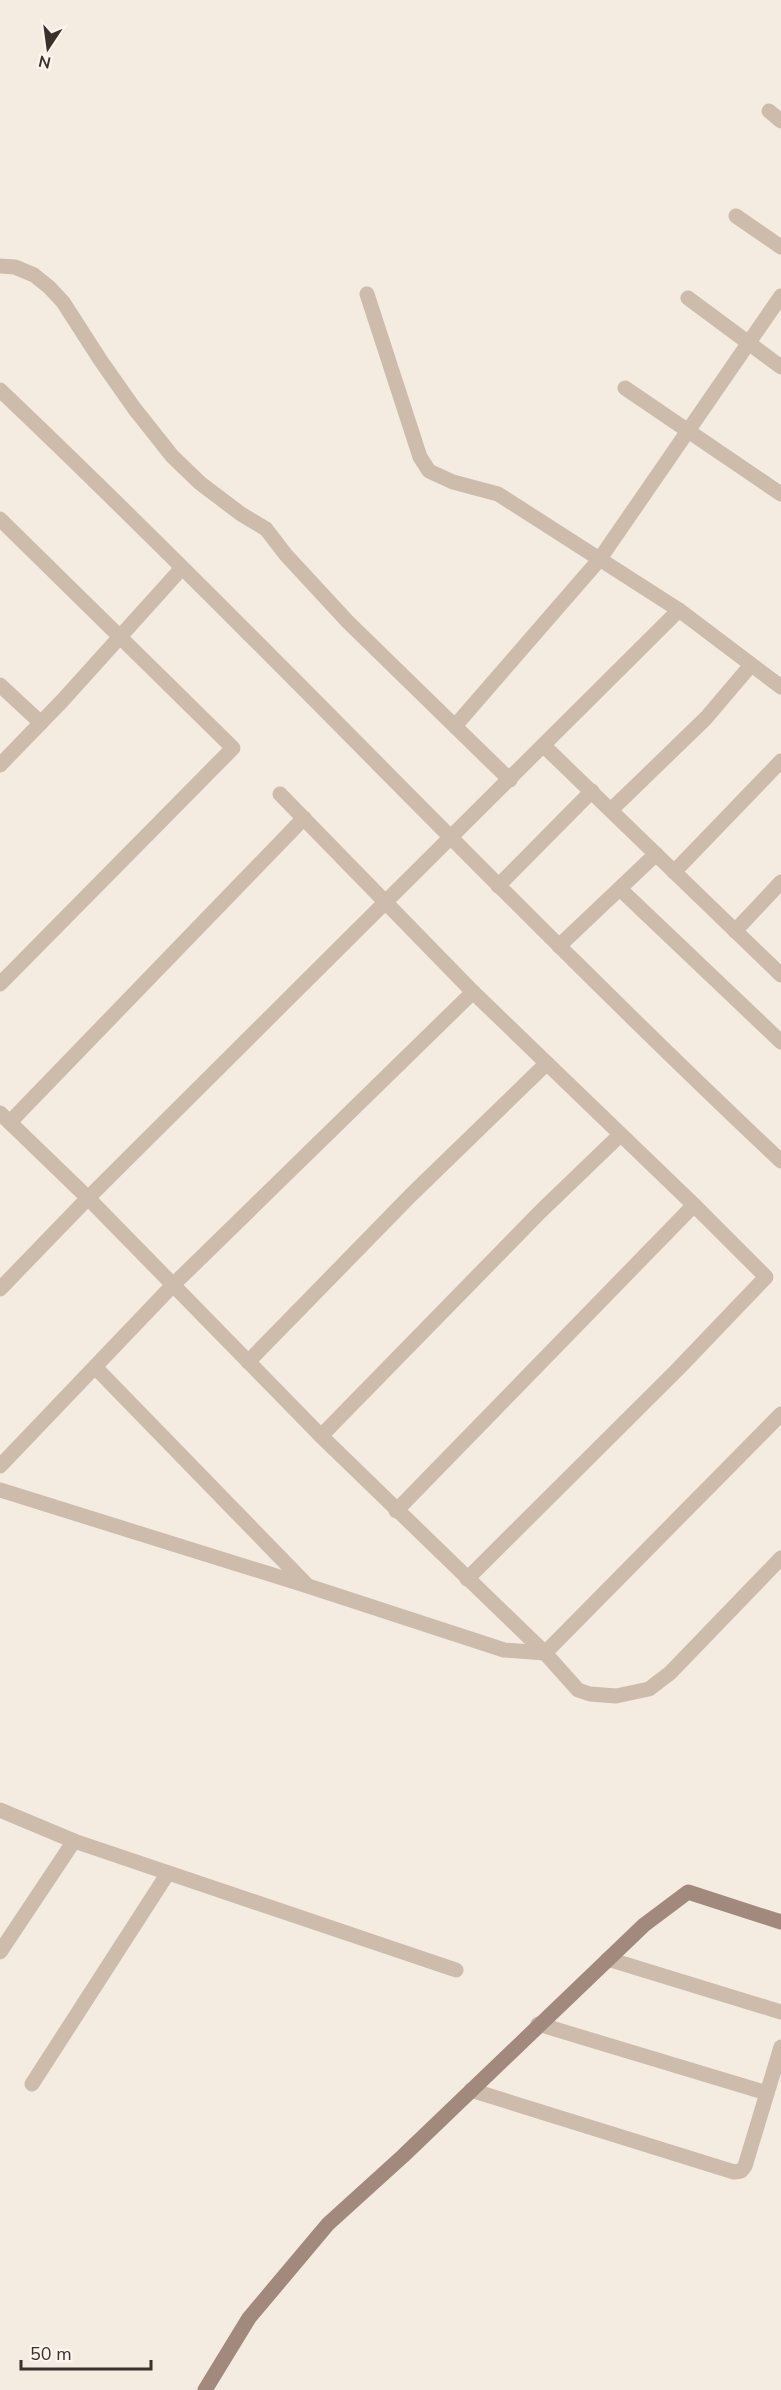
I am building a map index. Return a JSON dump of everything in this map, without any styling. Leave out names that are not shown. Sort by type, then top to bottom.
[{"type":"street","points":[[769,111],[781,121]]},
{"type":"street","points":[[736,216],[781,247]]},
{"type":"street","points":[[0,266],[15,267],[34,275],[49,287],[63,302],[100,361],[172,456],[200,483],[241,514],[266,528],[286,555],[348,622],[510,780]]},
{"type":"street","points":[[367,294],[420,457],[429,471],[453,482],[498,494],[679,610],[781,687]]},
{"type":"street","points":[[455,726],[599,560],[781,296]]},
{"type":"street","points":[[688,298],[781,367]]},
{"type":"street","points":[[625,388],[781,494]]},
{"type":"street","points":[[0,390],[127,510],[182,568],[373,757],[450,839],[682,1068],[781,1161]]},
{"type":"street","points":[[0,519],[233,748],[0,984]]},
{"type":"street","points":[[0,765],[182,568]]},
{"type":"street","points":[[0,1288],[679,610]]},
{"type":"street","points":[[611,810],[706,718],[751,665]]},
{"type":"street","points":[[0,685],[41,723]]},
{"type":"street","points":[[544,746],[781,975]]},
{"type":"street","points":[[674,872],[781,761]]},
{"type":"street","points":[[498,886],[592,791]]},
{"type":"street","points":[[280,794],[473,992],[766,1277],[678,1369],[467,1579]]},
{"type":"street","points":[[304,818],[5,1118],[88,1198],[396,1511],[545,1653],[578,1690],[590,1694],[616,1696],[649,1689],[670,1673],[781,1558]]},
{"type":"street","points":[[559,946],[656,854]]},
{"type":"street","points":[[735,931],[781,882]]},
{"type":"street","points":[[620,889],[781,1042]]},
{"type":"street","points":[[0,1466],[173,1285],[473,992]]},
{"type":"street","points":[[248,1362],[403,1204],[546,1064]]},
{"type":"street","points":[[321,1436],[533,1219],[620,1135]]},
{"type":"street","points":[[396,1511],[694,1205]]},
{"type":"street","points":[[95,1367],[308,1586]]},
{"type":"street","points":[[0,1490],[504,1650],[545,1653],[781,1414]]},
{"type":"street","points":[[0,1810],[74,1841],[456,1970]]},
{"type":"street","points":[[0,1952],[74,1841]]},
{"type":"street","points":[[32,2084],[168,1873]]},
{"type":"street","points":[[205,2390],[249,2318],[328,2224],[403,2156],[538,2024],[644,1925],[688,1892],[781,1922]]},
{"type":"street","points":[[609,1959],[781,2012]]},
{"type":"street","points":[[538,2024],[767,2092]]},
{"type":"street","points":[[471,2090],[734,2172],[741,2172],[745,2166],[781,2047]]}]
